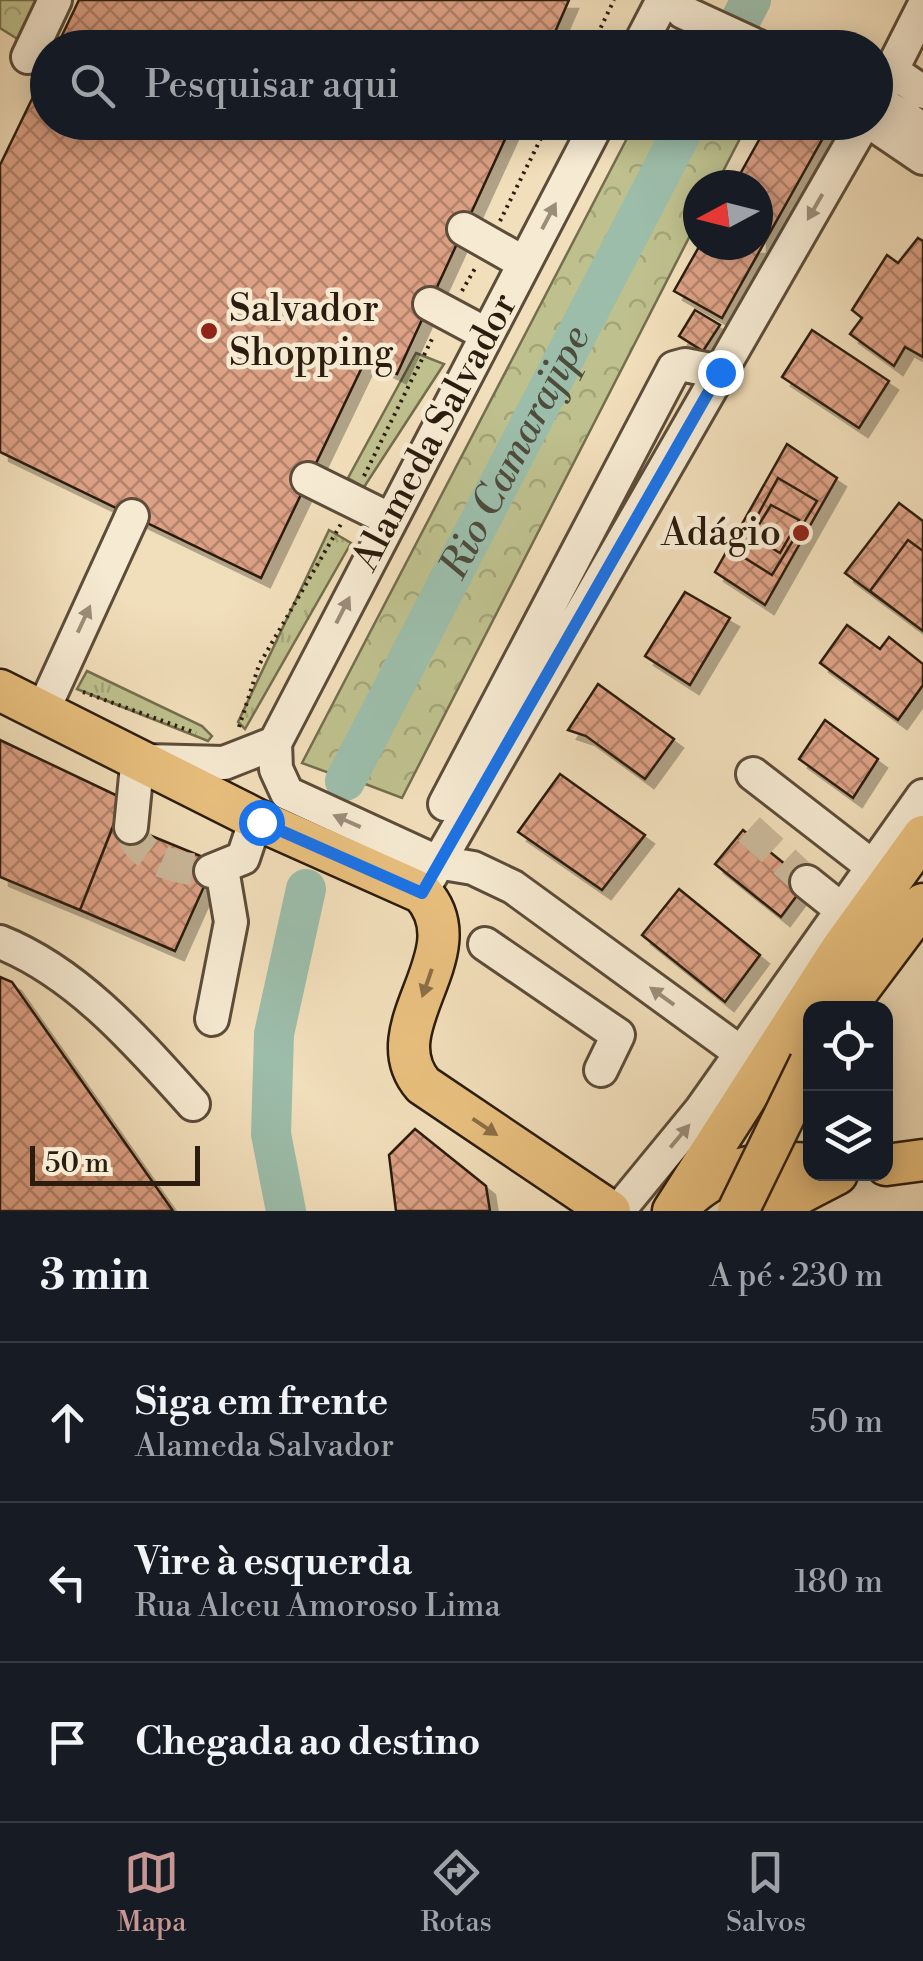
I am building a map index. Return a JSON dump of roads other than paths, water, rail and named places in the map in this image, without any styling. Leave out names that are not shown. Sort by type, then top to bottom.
[{"type":"main road","points":[[21,698],[142,759],[416,871],[441,928],[409,1042],[413,1074],[610,1211]]},
{"type":"main road","points":[[733,1065],[764,1048],[923,836]]},
{"type":"main road","points":[[850,1001],[923,904]]},
{"type":"main road","points":[[674,1211],[840,951]]},
{"type":"main road","points":[[738,1211],[803,1077]]},
{"type":"main road","points":[[893,1164],[923,1160]]},
{"type":"main road","points":[[674,1211],[694,1191],[742,1167],[803,1164]]},
{"type":"main road","points":[[766,1211],[824,1181]]},
{"type":"street","points":[[41,30],[55,0]]},
{"type":"street","points":[[653,30],[673,6],[724,30]]},
{"type":"street","points":[[893,67],[923,8]]},
{"type":"street","points":[[28,56],[30,52]]},
{"type":"street","points":[[893,93],[923,92]]},
{"type":"street","points":[[893,104],[923,128]]},
{"type":"street","points":[[893,139],[923,158]]},
{"type":"street","name":"Alameda Salvador","points":[[250,743],[389,519],[589,140]]},
{"type":"street","points":[[416,871],[856,140]]},
{"type":"street","points":[[477,236],[524,263]]},
{"type":"street","points":[[439,308],[486,334]]},
{"type":"street","points":[[445,804],[674,368],[685,364],[720,372]]},
{"type":"street","points":[[308,479],[389,519]]},
{"type":"street","points":[[21,698],[132,516]]},
{"type":"street","points":[[131,828],[142,759],[200,764],[250,743],[276,769],[268,811],[242,858],[217,870],[231,922],[212,1019]]},
{"type":"street","points":[[753,774],[872,867]]},
{"type":"street","points":[[618,1211],[733,1065],[923,796]]},
{"type":"street","points":[[416,871],[473,868],[513,888],[733,1065]]},
{"type":"street","points":[[807,882],[842,910]]},
{"type":"street","points":[[0,942],[64,980],[119,1025],[193,1104]]},
{"type":"street","points":[[486,944],[618,1034],[601,1070]]},
{"type":"waterway","name":"Rio Camarajipe","points":[[735,30],[751,0]]},
{"type":"waterway","name":"Rio Camarajipe","points":[[345,781],[678,140]]},
{"type":"waterway","name":"Rio Camarajipe","points":[[286,1211],[271,1134],[274,1034],[306,889]]},
{"type":"tunnel","points":[[131,827],[135,839],[151,856],[175,866],[211,871]]},
{"type":"tunnel","points":[[749,829],[807,882]]},
{"type":"place","name":"Salvador Shopping","points":[[209,331]]},
{"type":"place","name":"Adágio","points":[[801,533]]}]
